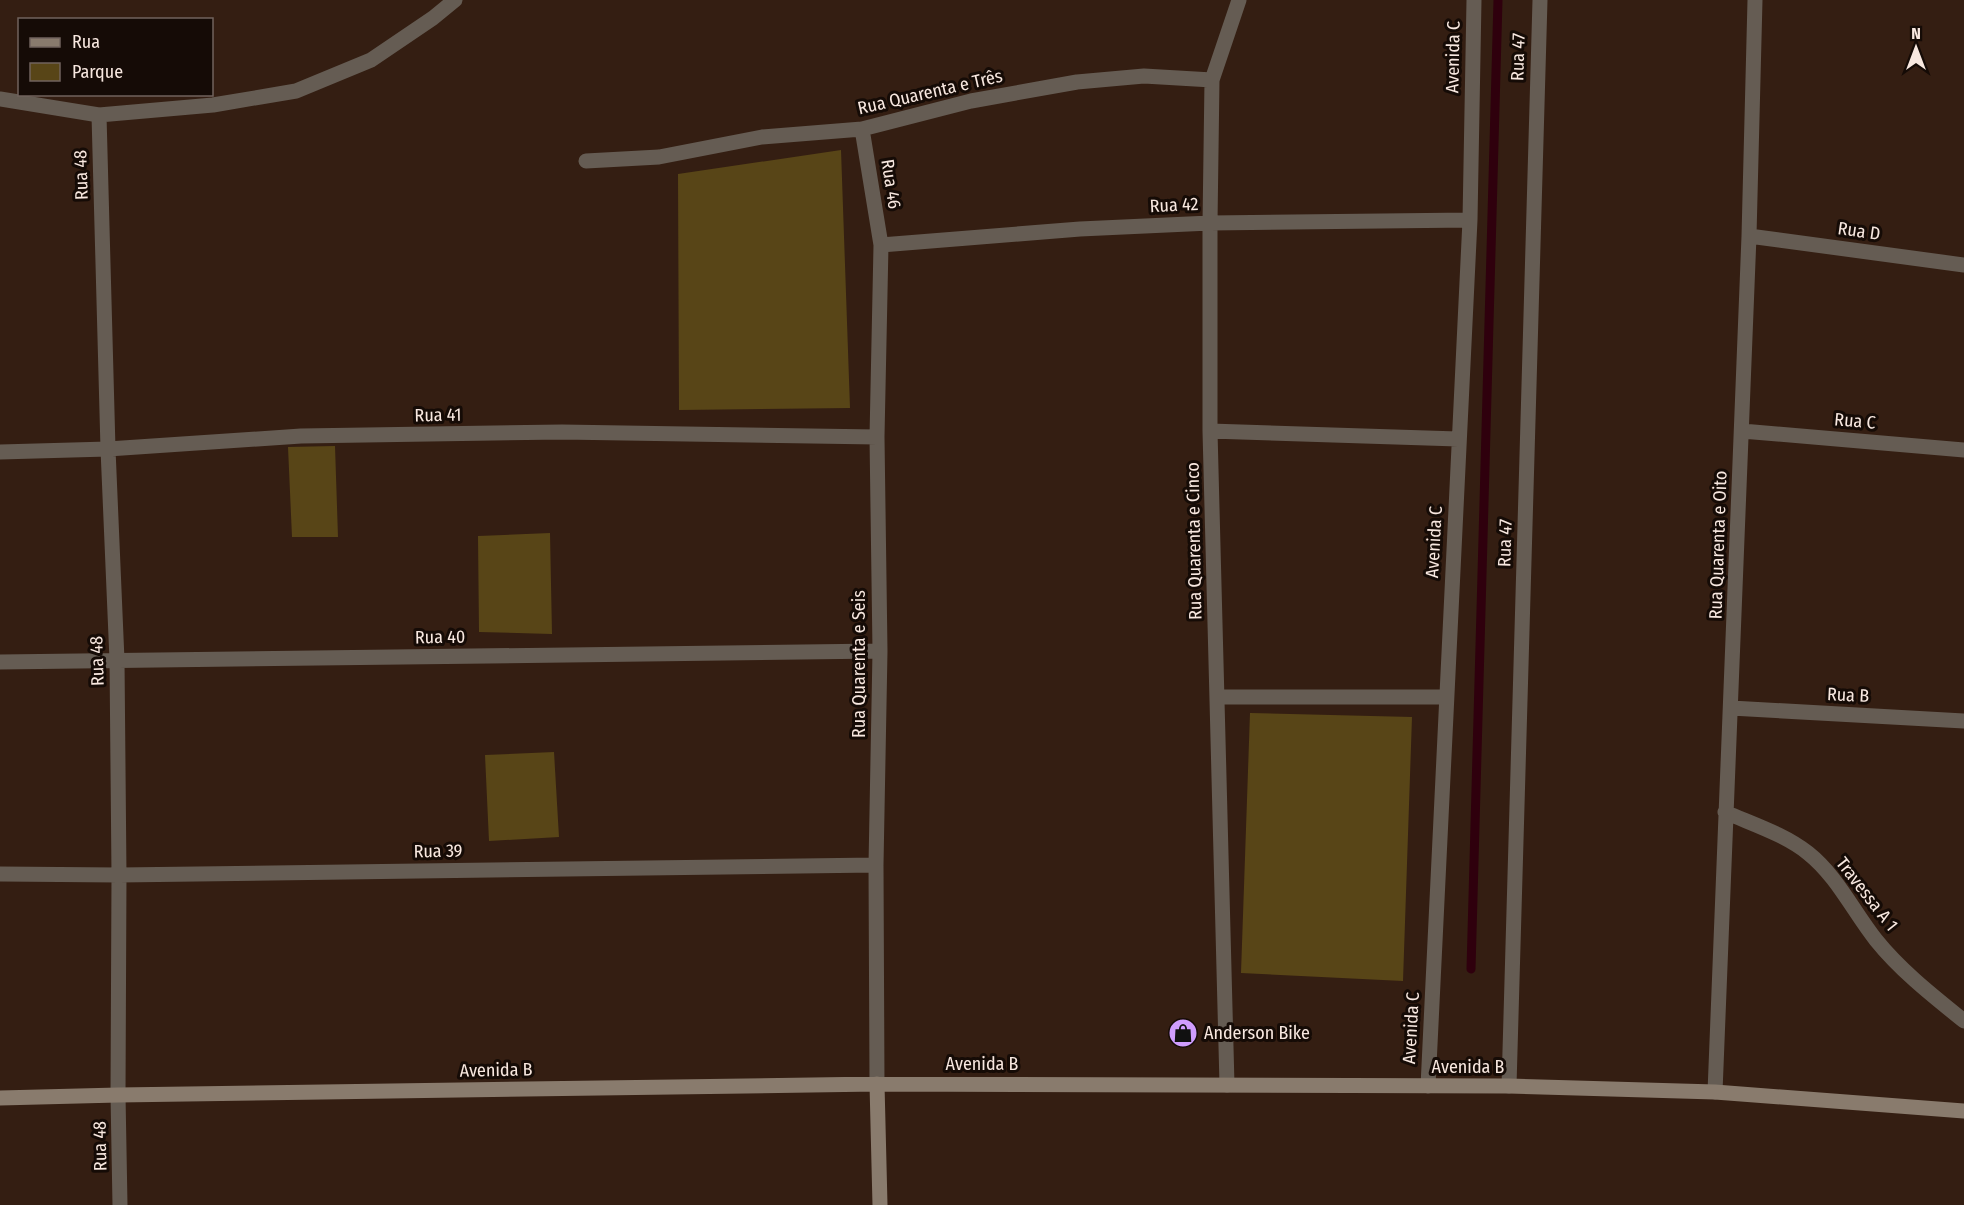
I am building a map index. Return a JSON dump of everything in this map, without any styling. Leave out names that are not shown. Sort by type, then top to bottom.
[{"type":"street","points":[[0,99],[99,115],[213,105],[296,91],[371,60],[433,18],[455,0]]},
{"type":"street","name":"Rua Quarenta e Cinco","points":[[1227,1085],[1210,430],[1210,223],[1212,80],[1239,0]]},
{"type":"street","name":"Avenida C","points":[[1428,1086],[1470,220],[1474,0]]},
{"type":"street","name":"Rua 47","points":[[1509,1086],[1540,0]]},
{"type":"street","name":"Rua Quarenta e Oito","points":[[1715,1092],[1742,431],[1755,0]]},
{"type":"street","name":"Rua Quarenta e Três","points":[[586,161],[659,156],[762,137],[862,129],[971,101],[1077,82],[1144,76],[1212,80]]},
{"type":"street","name":"Rua 48","points":[[99,115],[108,449],[117,660],[120,1205]]},
{"type":"street","name":"Rua 46","points":[[862,129],[881,245]]},
{"type":"street","name":"Rua 42","points":[[881,245],[1080,229],[1210,223],[1470,220]]},
{"type":"street","name":"Rua D","points":[[1749,236],[1964,265]]},
{"type":"street","name":"Rua Quarenta e Seis","points":[[877,1084],[876,865],[880,651],[877,437],[881,245]]},
{"type":"street","points":[[1210,430],[1458,439]]},
{"type":"street","name":"Rua C","points":[[1742,431],[1964,450]]},
{"type":"street","name":"Rua 41","points":[[0,452],[108,449],[301,436],[550,432],[877,437]]},
{"type":"street","name":"Rua 40","points":[[0,662],[880,651]]},
{"type":"street","points":[[1217,697],[1446,697]]},
{"type":"street","name":"Rua B","points":[[1731,708],[1964,722]]},
{"type":"street","name":"Travessa A 1","points":[[1725,812],[1778,835],[1807,852],[1833,878],[1876,940],[1905,971],[1964,1021]]},
{"type":"street","name":"Rua 39","points":[[0,874],[119,875],[876,865]]},
{"type":"street","points":[[877,1084],[880,1205]]},
{"type":"street","name":"Avenida B","points":[[0,1098],[877,1084],[1509,1086],[1715,1092],[1964,1111]]},
{"type":"green space","points":[[841,150],[850,408],[679,410],[678,174]]},
{"type":"green space","points":[[335,446],[338,537],[292,537],[288,447]]},
{"type":"green space","points":[[550,533],[552,634],[479,632],[478,536]]},
{"type":"green space","points":[[1250,713],[1412,717],[1403,981],[1241,973]]},
{"type":"green space","points":[[554,752],[559,837],[489,841],[485,755]]},
{"type":"waterway","points":[[1471,969],[1498,0]]},
{"type":"place","name":"Anderson Bike","points":[[1183,1033]]}]
